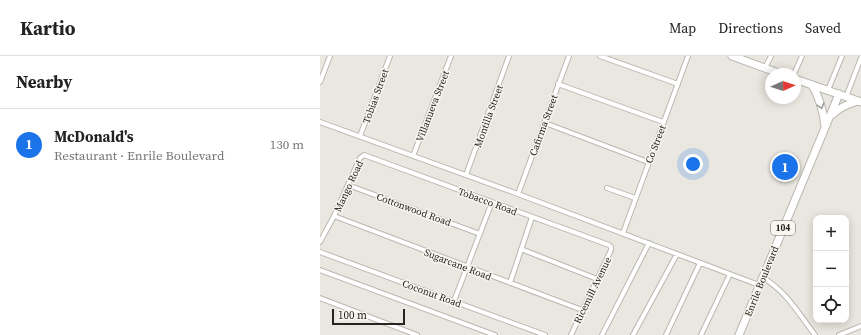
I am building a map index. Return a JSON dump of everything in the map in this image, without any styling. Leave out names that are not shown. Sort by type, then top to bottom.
[{"type":"highway","points":[[732,56],[765,68]]},
{"type":"highway","points":[[801,81],[859,102]]},
{"type":"highway","points":[[812,85],[820,101],[826,125]]},
{"type":"highway","name":"Enrile Boulevard","points":[[739,335],[826,125],[842,96]]},
{"type":"highway","points":[[826,125],[838,109],[859,102]]},
{"type":"street","points":[[320,82],[330,56]]},
{"type":"street","name":"Tobias Street","points":[[360,136],[390,56]]},
{"type":"street","name":"Villanueva Street","points":[[413,156],[451,56]]},
{"type":"street","name":"Montilla Street","points":[[466,175],[509,56]]},
{"type":"street","name":"Cafirma Street","points":[[518,194],[569,56]]},
{"type":"street","points":[[600,56],[678,84]]},
{"type":"street","name":"Co Street","points":[[623,233],[688,56]]},
{"type":"street","points":[[765,68],[771,56]]},
{"type":"street","points":[[797,68],[802,56]]},
{"type":"street","points":[[828,90],[842,56]]},
{"type":"street","points":[[842,96],[861,58]]},
{"type":"street","points":[[558,84],[663,122]]},
{"type":"street","points":[[320,122],[518,194],[759,285]]},
{"type":"street","points":[[545,123],[648,162]]},
{"type":"street","name":"Mango Road","points":[[320,242],[334,216],[360,157],[367,156]]},
{"type":"street","name":"Tobacco Road","points":[[367,156],[609,245]]},
{"type":"street","name":"Cottonwood Road","points":[[348,185],[480,234]]},
{"type":"street","points":[[607,188],[635,198]]},
{"type":"street","points":[[454,301],[492,202]]},
{"type":"street","name":"Sugarcane Road","points":[[334,216],[467,268],[582,310]]},
{"type":"street","points":[[510,284],[532,217]]},
{"type":"street","points":[[602,335],[649,243]]},
{"type":"street","name":"Ricemill Avenue","points":[[571,335],[611,250],[609,245]]},
{"type":"street","points":[[521,249],[597,279]]},
{"type":"street","name":"Coconut Road","points":[[320,252],[545,335]]},
{"type":"street","points":[[633,335],[676,254]]},
{"type":"street","points":[[666,335],[700,263]]},
{"type":"street","points":[[320,270],[495,335]]},
{"type":"street","points":[[701,335],[730,274]]},
{"type":"street","points":[[762,277],[773,283],[787,297],[815,335]]},
{"type":"street","points":[[320,298],[417,335]]},
{"type":"street","points":[[839,335],[861,326]]},
{"type":"place","name":"McDonald's","points":[[785,167]]}]
